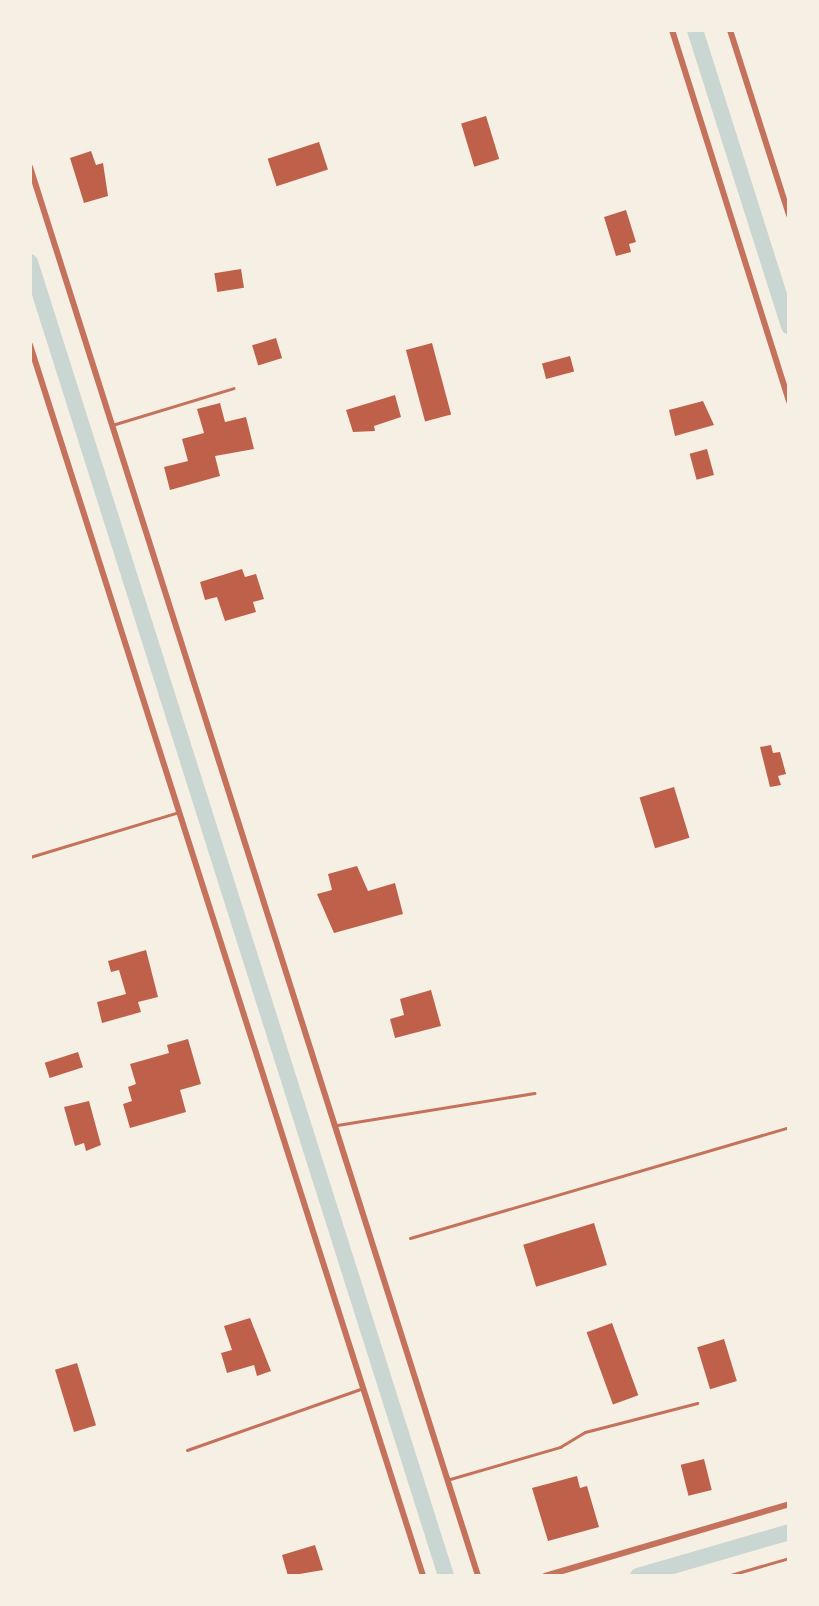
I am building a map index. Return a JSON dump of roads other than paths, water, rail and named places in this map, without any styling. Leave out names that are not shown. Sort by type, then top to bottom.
[{"type":"street","points":[[672,30],[789,401]]},
{"type":"street","points":[[730,30],[789,215]]},
{"type":"street","points":[[30,167],[478,1576]]},
{"type":"street","points":[[30,345],[423,1576]]},
{"type":"street","points":[[545,1576],[789,1504]]},
{"type":"lane","points":[[112,425],[234,388]]},
{"type":"lane","points":[[30,857],[179,812]]},
{"type":"lane","points":[[334,1126],[534,1093]]},
{"type":"lane","points":[[410,1238],[789,1127]]},
{"type":"lane","points":[[187,1450],[363,1388]]},
{"type":"lane","points":[[446,1480],[560,1447],[585,1432],[697,1403]]},
{"type":"lane","points":[[727,1576],[789,1558]]},
{"type":"waterway","points":[[695,30],[789,326]]},
{"type":"waterway","points":[[30,262],[446,1576]]},
{"type":"waterway","points":[[638,1576],[789,1532]]}]
